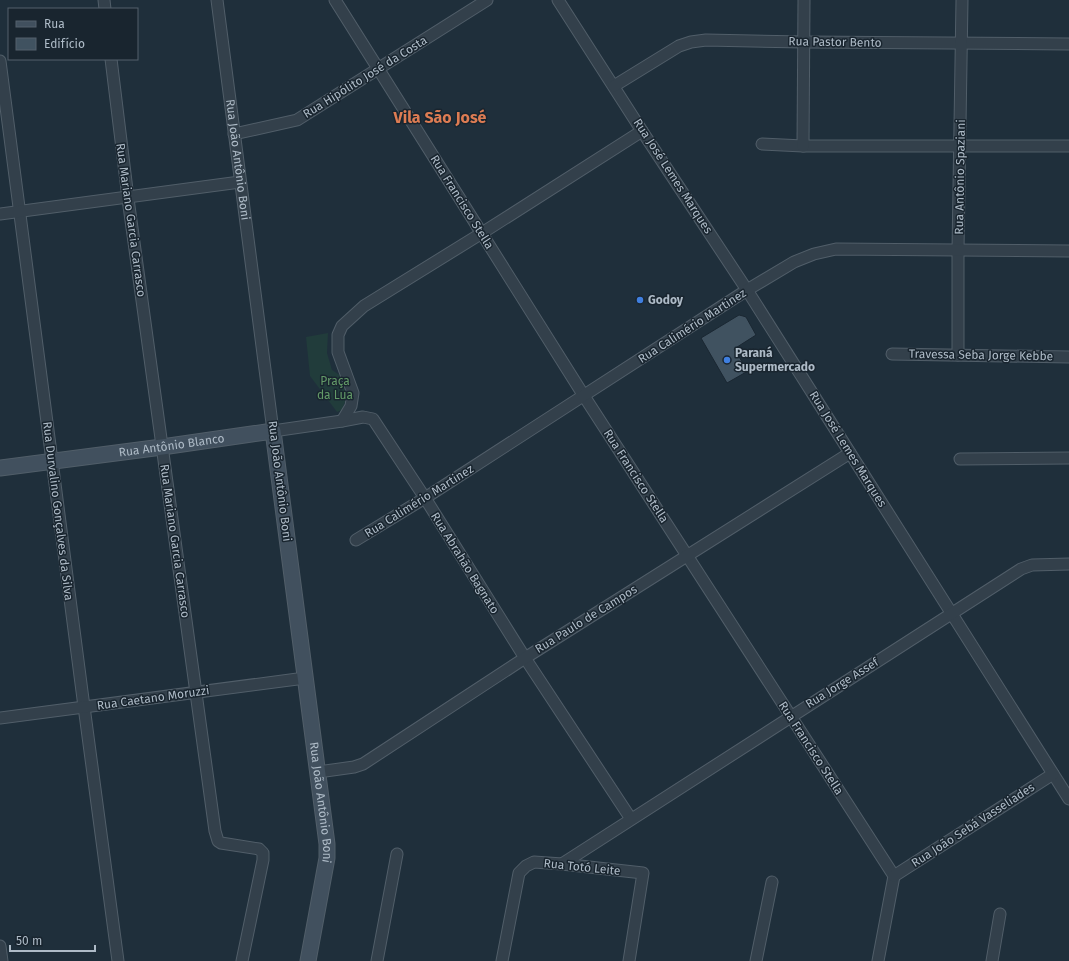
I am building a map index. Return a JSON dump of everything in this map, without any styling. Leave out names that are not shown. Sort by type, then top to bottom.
[{"type":"street","name":"Rua João Antônio Boni","points":[[217,0],[327,844],[327,858],[308,961]]},
{"type":"street","name":"Rua Francisco Stella","points":[[335,0],[584,396],[894,876]]},
{"type":"street","name":"Rua Hipólito José da Costa","points":[[234,134],[297,120],[487,0]]},
{"type":"street","name":"Rua José Lemes Marques","points":[[558,0],[747,290],[1069,799]]},
{"type":"street","points":[[804,0],[804,146]]},
{"type":"street","name":"Rua Antônio Spaziani","points":[[958,355],[962,0]]},
{"type":"street","name":"Rua Pastor Bento","points":[[614,86],[679,46],[691,42],[706,40],[1069,44]]},
{"type":"street","name":"Rua Mariano Garcia Carrasco","points":[[111,60],[128,197],[216,837],[221,844],[259,849],[263,853],[263,860],[242,961]]},
{"type":"street","name":"Rua Durvalino Gonçalves da Silva","points":[[0,61],[118,961]]},
{"type":"street","points":[[342,421],[351,406],[353,392],[338,352],[338,335],[342,326],[364,306],[642,131]]},
{"type":"street","points":[[762,144],[804,146],[1069,146]]},
{"type":"street","points":[[0,214],[240,182]]},
{"type":"street","name":"Rua Calimério Martinez","points":[[356,540],[425,498],[747,290],[794,262],[814,254],[836,249],[1069,251]]},
{"type":"street","name":"Travessa Seba Jorge Kebbe","points":[[892,354],[1069,356]]},
{"type":"street","name":"Rua Abrahão Bagnato","points":[[342,421],[363,417],[373,419],[425,498],[524,658],[631,819]]},
{"type":"street","name":"Rua Antônio Blanco","points":[[0,468],[162,447],[342,421]]},
{"type":"street","name":"Rua Paulo de Campos","points":[[318,772],[354,767],[363,764],[524,658],[850,453]]},
{"type":"street","points":[[960,460],[1069,458]]},
{"type":"street","name":"Rua Jorge Assef","points":[[562,864],[790,716],[1022,569],[1032,565],[1069,564]]},
{"type":"street","name":"Rua Caetano Moruzzi","points":[[0,718],[305,678]]},
{"type":"street","name":"Rua João Sebá Vasseliades","points":[[894,876],[1053,774]]},
{"type":"street","points":[[377,961],[397,854]]},
{"type":"street","name":"Rua Totó Leite","points":[[502,961],[519,873],[526,866],[534,862],[643,873],[629,961]]},
{"type":"street","points":[[878,961],[894,876]]},
{"type":"street","points":[[756,961],[772,882]]},
{"type":"street","points":[[992,961],[1000,914]]},
{"type":"street","points":[[0,946],[2,961]]},
{"type":"green space","name":"Praça da Lua","points":[[328,333],[327,353],[332,370],[344,378],[348,394],[342,410],[337,412],[310,376],[306,337]]},
{"type":"building","name":"Paraná Supermercado","points":[[739,315],[746,317],[756,335],[734,349],[748,371],[727,383],[701,338]]},
{"type":"place","name":"Godoy","points":[[640,300]]},
{"type":"place","name":"Paraná Supermercado","points":[[727,360]]},
{"type":"district","name":"Vila São José","points":[[440,117]]}]
